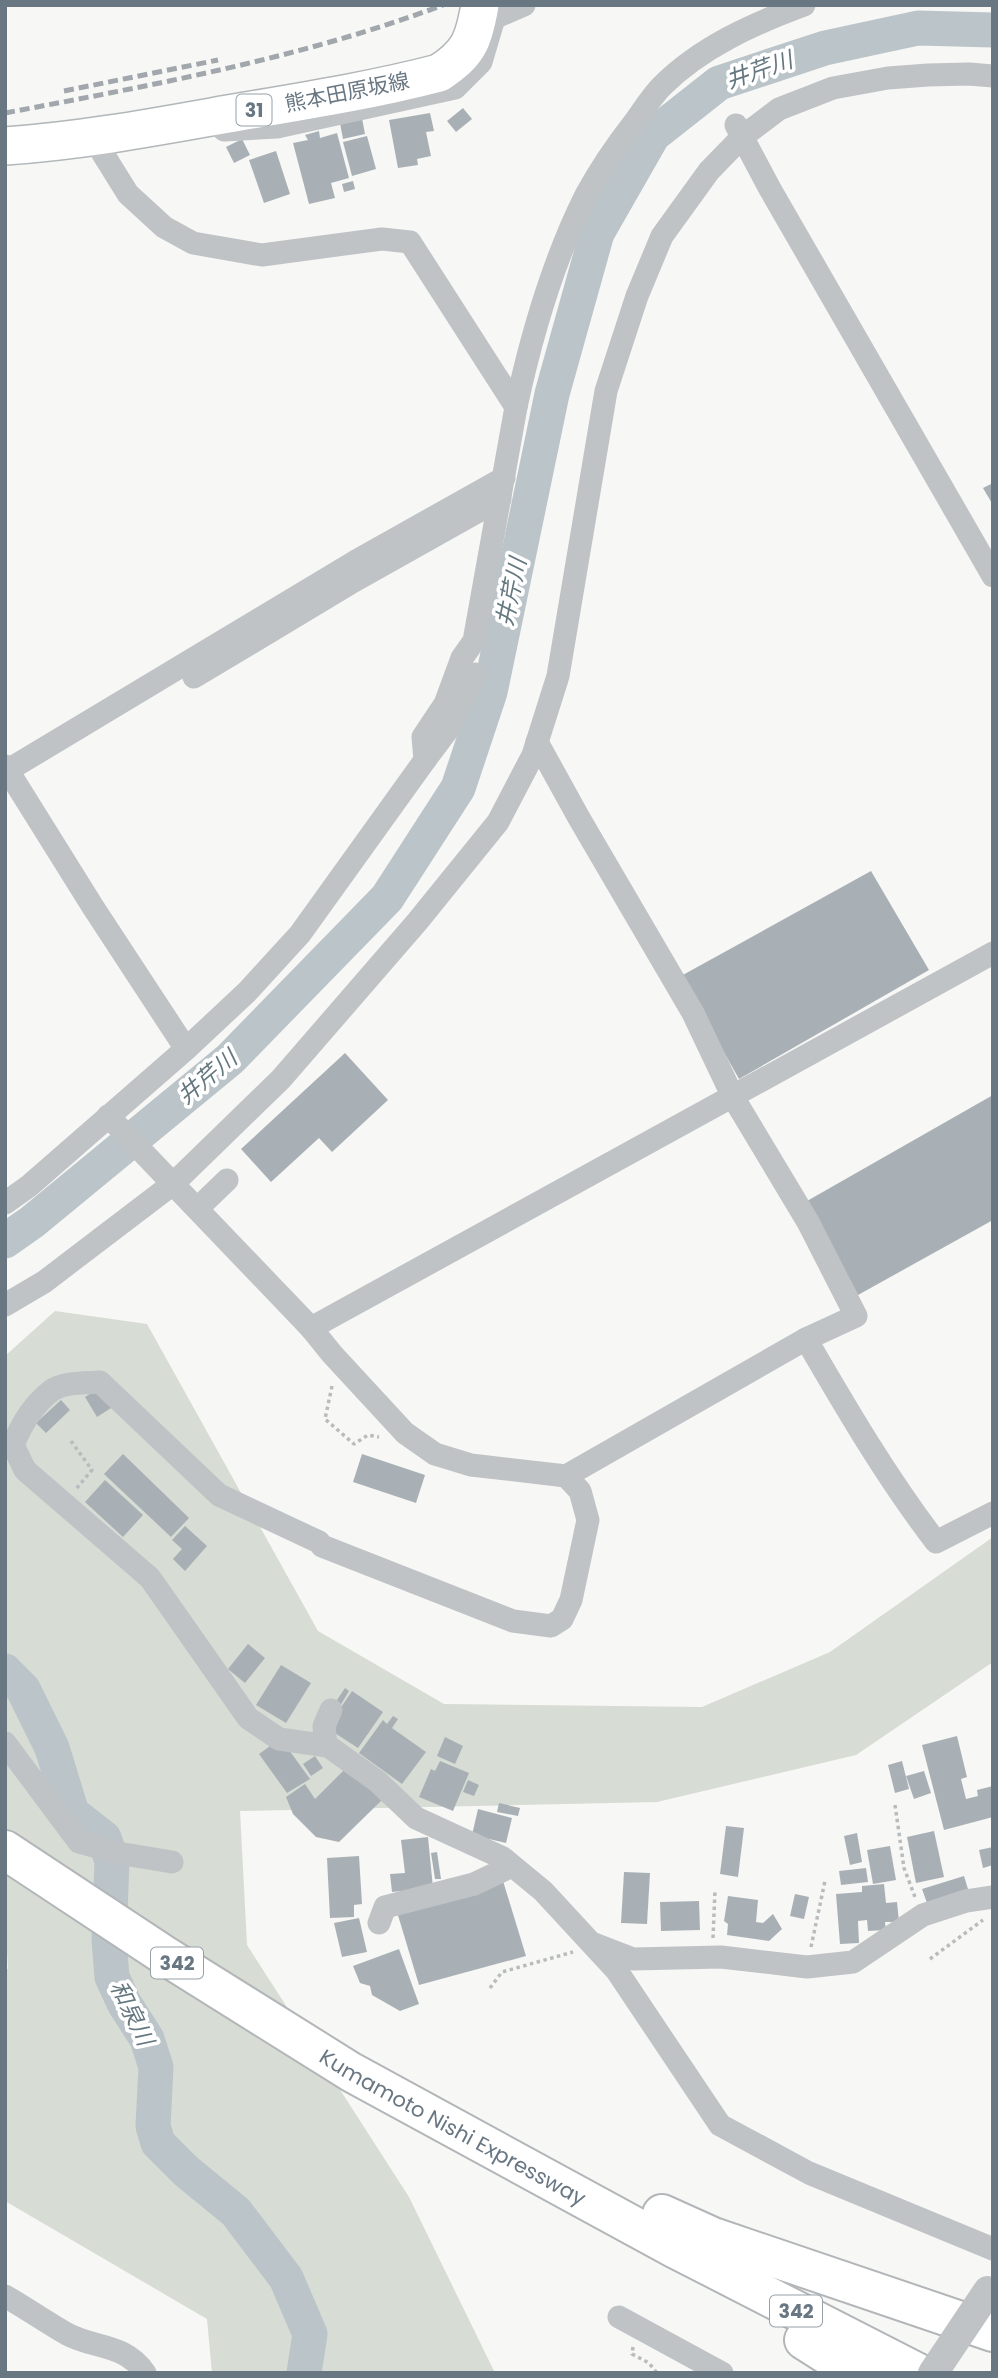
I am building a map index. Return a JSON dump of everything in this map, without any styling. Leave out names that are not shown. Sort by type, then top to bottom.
[{"type":"highway","name":"Kumamoto Nishi Expressway","points":[[5,1850],[164,1955],[351,2072],[674,2248],[918,2373]]},
{"type":"highway","points":[[351,2072],[713,2237],[993,2332]]},
{"type":"highway","points":[[674,2248],[740,2301],[856,2373]]},
{"type":"main road","name":"熊本田原坂線","points":[[5,146],[101,142],[439,74],[458,61],[470,43],[478,16]]},
{"type":"street","points":[[516,407],[410,242],[382,239],[262,255],[193,243],[164,227],[128,194],[101,142],[277,127],[455,88],[481,62],[494,18],[524,5]]},
{"type":"street","points":[[425,760],[423,737],[445,704],[463,659],[474,641],[523,377],[556,268],[587,194],[626,133],[661,87],[696,57],[756,24],[804,5]]},
{"type":"street","points":[[5,1305],[44,1282],[174,1183],[281,1079],[418,922],[498,822],[533,755],[558,676],[606,390],[637,296],[662,236],[739,130],[832,88],[888,78],[928,75],[993,76]]},
{"type":"street","points":[[739,130],[993,576]]},
{"type":"street","points":[[186,1049],[8,776],[354,582],[502,488]]},
{"type":"street","points":[[5,1203],[111,1119],[247,992],[300,934],[449,729],[475,674]]},
{"type":"street","points":[[111,1119],[311,1328],[405,1433],[435,1454],[471,1465],[566,1476],[806,1339],[856,1316],[808,1222],[733,1097],[693,1013],[537,742]]},
{"type":"street","points":[[311,1328],[993,953]]},
{"type":"street","points":[[198,1208],[227,1181]]},
{"type":"street","points":[[806,1339],[855,1423],[936,1542],[993,1513]]},
{"type":"street","points":[[566,1476],[580,1491],[588,1520],[571,1600],[562,1619],[551,1626],[513,1621],[321,1546],[318,1542],[219,1495],[100,1382],[77,1383],[52,1390],[23,1423],[13,1445],[25,1470],[150,1578],[248,1718],[279,1739],[326,1746],[377,1781],[416,1818],[503,1858],[542,1891],[617,1972],[720,2125],[809,2172],[993,2249]]},
{"type":"street","points":[[326,1746],[324,1726],[331,1710]]},
{"type":"street","points":[[5,1743],[79,1842],[118,1853],[172,1863]]},
{"type":"street","points":[[379,1923],[385,1907],[474,1884],[512,1866]]},
{"type":"street","points":[[591,1943],[633,1959],[712,1957],[807,1966],[853,1962],[923,1915],[966,1900],[991,1906]]},
{"type":"street","points":[[933,2373],[988,2291]]},
{"type":"street","points":[[5,2295],[70,2336],[111,2347],[137,2361],[145,2373]]},
{"type":"street","points":[[620,2317],[722,2373]]},
{"type":"path","points":[[342,1365],[330,1391],[325,1419],[354,1444],[368,1435],[423,1446]]},
{"type":"path","points":[[64,1504],[92,1470],[71,1441]]},
{"type":"path","points":[[895,1805],[904,1868],[923,1915]]},
{"type":"path","points":[[807,1966],[825,1881]]},
{"type":"path","points":[[712,1957],[715,1890]]},
{"type":"path","points":[[930,1959],[991,1906]]},
{"type":"path","points":[[490,1988],[502,1972],[566,1955],[591,1943]]},
{"type":"shaded area","points":[[55,1311],[147,1324],[318,1631],[444,1704],[702,1707],[830,1652],[993,1537],[993,1662],[856,1755],[657,1802],[240,1811],[247,1945],[409,2197],[495,2373],[212,2373],[207,2319],[5,2201],[5,1968],[8,1969],[5,1917],[5,1356]]},
{"type":"building","points":[[463,108],[472,119],[456,132],[447,121]]},
{"type":"building","points":[[430,113],[434,131],[426,132],[431,156],[417,159],[418,165],[398,168],[389,120]]},
{"type":"building","points":[[362,118],[365,134],[343,139],[340,123]]},
{"type":"building","points":[[319,131],[320,138],[337,133],[349,178],[331,183],[335,198],[309,204],[293,143],[308,140],[305,135]]},
{"type":"building","points":[[367,136],[376,169],[352,176],[343,142]]},
{"type":"building","points":[[242,139],[250,155],[234,163],[226,147]]},
{"type":"building","points":[[276,151],[290,194],[264,203],[249,160]]},
{"type":"building","points":[[353,181],[355,189],[344,192],[342,184]]},
{"type":"building","points":[[993,483],[993,505],[983,488]]},
{"type":"building","points":[[871,871],[929,970],[739,1079],[681,976]]},
{"type":"building","points":[[345,1053],[388,1100],[332,1152],[319,1138],[271,1182],[241,1149]]},
{"type":"building","points":[[993,1095],[993,1220],[858,1295],[807,1201]]},
{"type":"building","points":[[99,1388],[111,1408],[97,1417],[85,1397]]},
{"type":"building","points":[[61,1400],[70,1410],[46,1433],[36,1423]]},
{"type":"building","points":[[123,1454],[189,1518],[171,1537],[104,1474]]},
{"type":"building","points":[[362,1454],[425,1475],[416,1503],[353,1482]]},
{"type":"building","points":[[105,1480],[143,1515],[123,1537],[85,1502]]},
{"type":"building","points":[[185,1526],[207,1546],[185,1571],[173,1559],[182,1549],[172,1540]]},
{"type":"building","points":[[248,1644],[265,1658],[245,1683],[228,1669]]},
{"type":"building","points":[[281,1665],[311,1683],[286,1723],[256,1705]]},
{"type":"building","points":[[345,1688],[349,1691],[340,1706],[335,1703]]},
{"type":"building","points":[[352,1691],[383,1712],[358,1748],[327,1728]]},
{"type":"building","points":[[393,1716],[398,1719],[392,1728],[426,1752],[402,1784],[359,1753],[383,1720],[387,1724]]},
{"type":"building","points":[[957,1736],[967,1777],[961,1779],[966,1799],[978,1796],[977,1790],[993,1786],[993,1817],[944,1830],[922,1745]]},
{"type":"building","points":[[445,1737],[463,1746],[455,1764],[437,1756]]},
{"type":"building","points":[[273,1744],[289,1750],[310,1779],[287,1793],[259,1754]]},
{"type":"building","points":[[315,1756],[323,1768],[311,1776],[303,1764]]},
{"type":"building","points":[[440,1761],[469,1773],[453,1811],[419,1797],[431,1769],[435,1771]]},
{"type":"building","points":[[902,1761],[909,1789],[895,1793],[888,1765]]},
{"type":"building","points":[[347,1767],[383,1799],[339,1842],[316,1837],[293,1814],[286,1797],[305,1784],[315,1799]]},
{"type":"building","points":[[924,1771],[931,1793],[914,1799],[906,1776]]},
{"type":"building","points":[[468,1780],[479,1785],[474,1796],[463,1792]]},
{"type":"building","points":[[499,1803],[520,1808],[518,1816],[497,1812]]},
{"type":"building","points":[[478,1809],[512,1818],[506,1843],[472,1835]]},
{"type":"building","points":[[726,1826],[744,1828],[738,1877],[720,1874]]},
{"type":"building","points":[[934,1831],[944,1877],[916,1883],[907,1837]]},
{"type":"building","points":[[857,1833],[862,1862],[850,1865],[844,1836]]},
{"type":"building","points":[[428,1837],[433,1888],[392,1892],[390,1874],[405,1873],[401,1840]]},
{"type":"building","points":[[890,1846],[896,1880],[873,1884],[867,1850]]},
{"type":"building","points":[[993,1847],[993,1865],[983,1868],[979,1850]]},
{"type":"building","points":[[437,1852],[441,1879],[435,1879],[431,1853]]},
{"type":"building","points":[[359,1856],[362,1904],[354,1905],[354,1917],[330,1918],[327,1858]]},
{"type":"building","points":[[866,1868],[868,1882],[841,1885],[839,1871]]},
{"type":"building","points":[[624,1872],[650,1873],[647,1924],[621,1923]]},
{"type":"building","points":[[964,1876],[968,1889],[927,1903],[922,1889]]},
{"type":"building","points":[[503,1881],[526,1956],[419,1985],[397,1912]]},
{"type":"building","points":[[884,1884],[886,1903],[897,1902],[899,1922],[885,1922],[886,1930],[868,1931],[867,1920],[858,1921],[859,1943],[840,1944],[836,1894],[862,1892],[862,1886]]},
{"type":"building","points":[[795,1894],[809,1897],[804,1919],[790,1916]]},
{"type":"building","points":[[728,1896],[758,1900],[756,1922],[763,1923],[773,1914],[782,1929],[769,1941],[727,1935],[728,1924],[724,1921]]},
{"type":"building","points":[[699,1901],[700,1930],[661,1931],[660,1902]]},
{"type":"building","points":[[359,1918],[367,1952],[342,1957],[334,1923]]},
{"type":"building","points":[[399,1949],[419,2004],[400,2011],[372,1995],[370,1986],[360,1983],[353,1966]]},
{"type":"waterway","name":"井芹川","points":[[5,1241],[32,1222],[230,1059],[387,898],[458,788],[490,692],[552,394],[597,233],[653,135],[719,83],[825,48],[918,28],[993,30]]},
{"type":"waterway","name":"和泉川","points":[[5,1671],[23,1689],[52,1748],[72,1813],[104,1838],[112,1861],[109,1940],[112,1977],[124,2003],[147,2039],[156,2067],[153,2126],[158,2143],[186,2171],[236,2212],[286,2278],[310,2334],[304,2373]]},
{"type":"railway","points":[[5,113],[281,55],[390,24],[443,5]]},
{"type":"railway","points":[[64,91],[218,60]]}]
